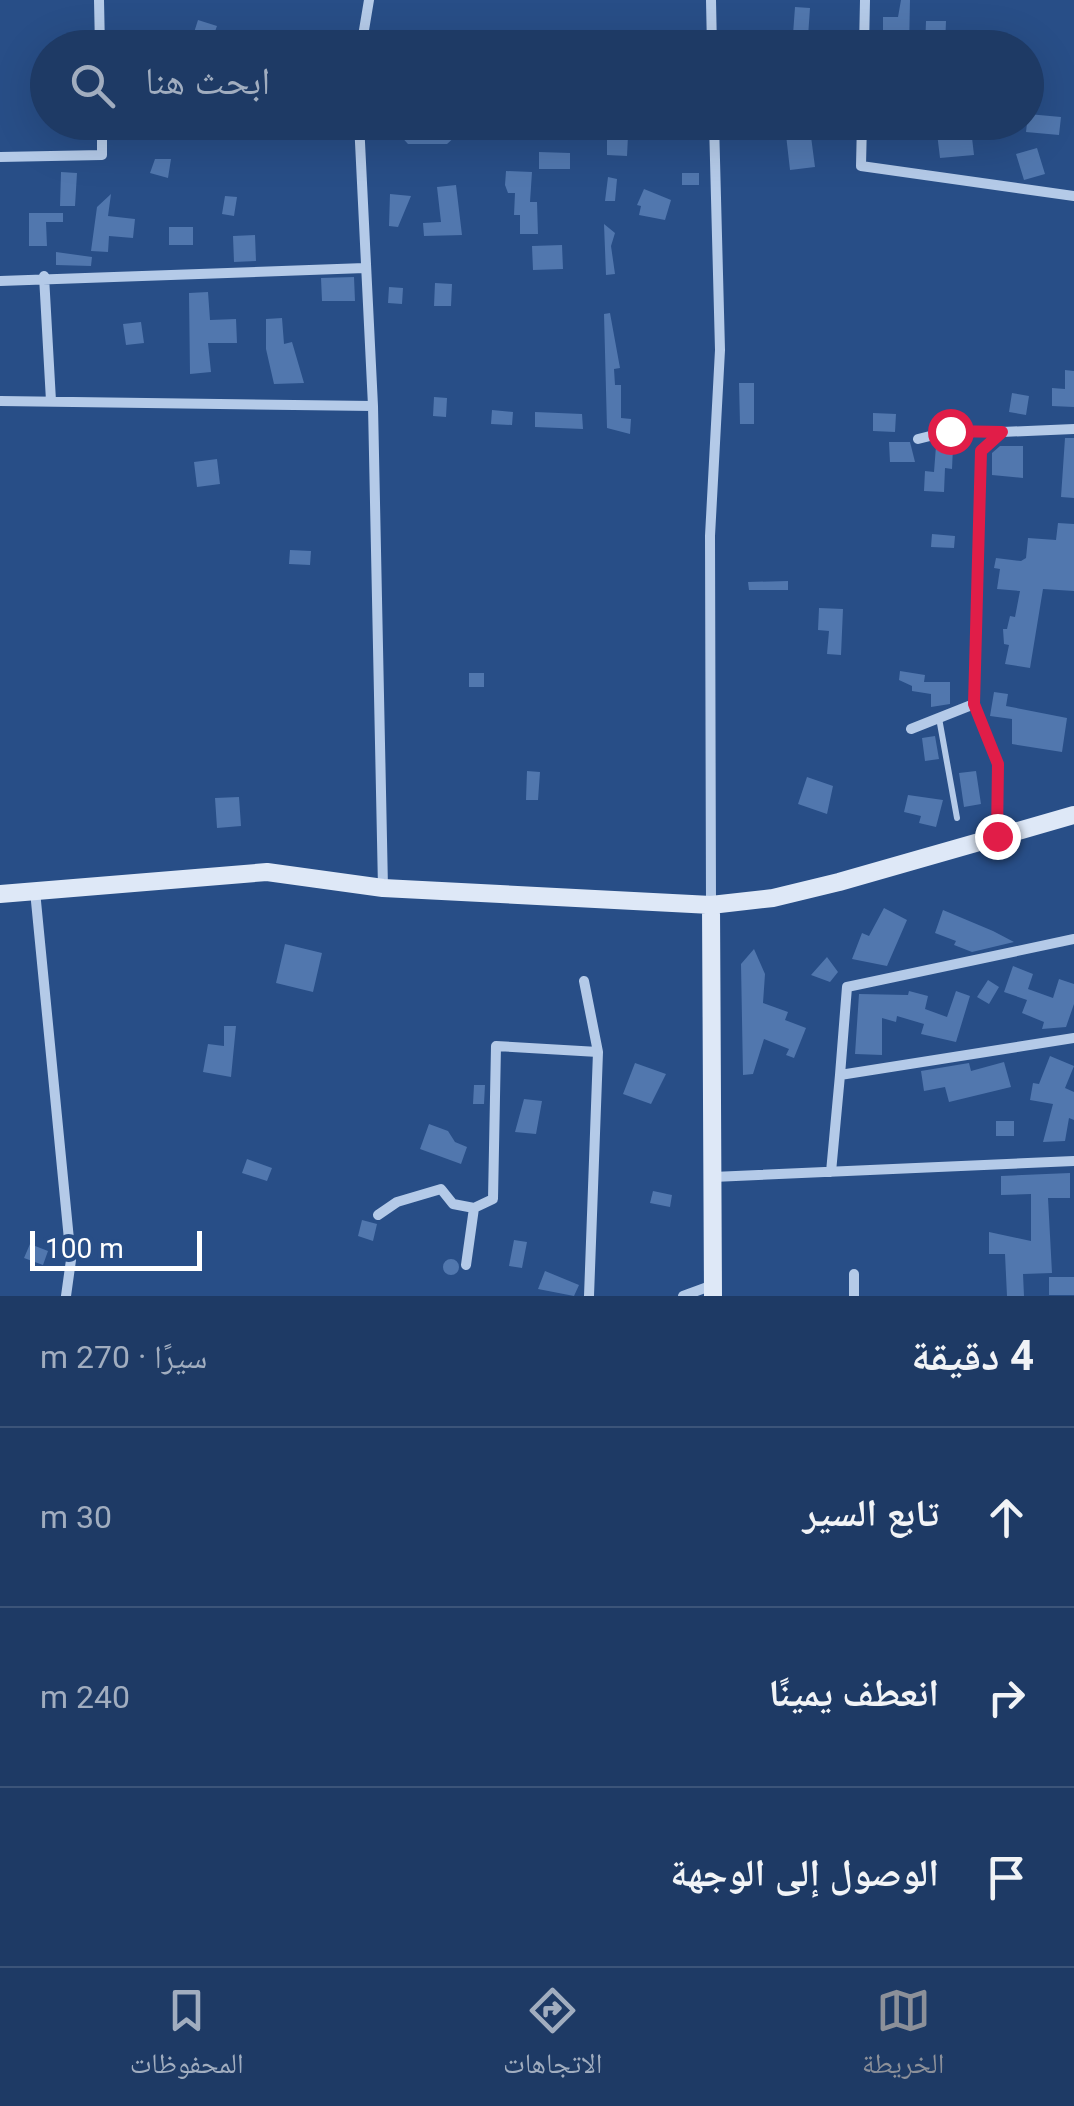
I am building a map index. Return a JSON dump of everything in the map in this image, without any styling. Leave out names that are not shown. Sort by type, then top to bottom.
[{"type":"street","points":[[99,0],[100,30]]},
{"type":"street","points":[[364,30],[368,0]]},
{"type":"street","points":[[711,0],[712,30]]},
{"type":"street","points":[[864,30],[865,0]]},
{"type":"street","points":[[0,158],[102,155],[102,140]]},
{"type":"street","points":[[360,140],[373,406],[382,888]]},
{"type":"street","points":[[683,1296],[713,1290],[710,536],[720,350],[714,140]]},
{"type":"street","points":[[862,140],[861,166],[1074,196]]},
{"type":"street","points":[[0,281],[44,276],[364,268]]},
{"type":"street","points":[[44,276],[51,401]]},
{"type":"street","points":[[0,402],[373,406]]},
{"type":"street","points":[[918,440],[950,431],[1074,429]]},
{"type":"street","points":[[997,836],[998,764],[974,704],[981,451],[1002,432]]},
{"type":"street","points":[[911,730],[974,704]]},
{"type":"street","points":[[0,894],[267,872],[382,888],[711,904],[773,898],[839,882],[1074,815]]},
{"type":"street","points":[[35,891],[71,1260],[66,1296]]},
{"type":"street","points":[[831,1172],[847,987],[1074,939]]},
{"type":"street","points":[[584,981],[598,1052],[589,1296]]},
{"type":"street","points":[[840,1075],[1074,1038]]},
{"type":"street","points":[[378,1214],[397,1202],[441,1189],[453,1204],[474,1208],[492,1199],[496,1046],[598,1052]]},
{"type":"street","points":[[712,1177],[1074,1161]]},
{"type":"street","points":[[466,1265],[474,1208]]},
{"type":"street","points":[[854,1274],[854,1296]]},
{"type":"lane","points":[[939,718],[957,818]]},
{"type":"building","points":[[901,0],[910,0],[909,30],[883,30],[883,17],[898,17]]},
{"type":"building","points":[[795,7],[810,8],[808,30],[793,30]]},
{"type":"building","points":[[198,20],[217,26],[216,30],[195,30]]},
{"type":"building","points":[[926,21],[946,21],[946,30],[926,30]]},
{"type":"building","points":[[1044,115],[1061,117],[1059,135],[1044,134]]},
{"type":"building","points":[[404,140],[451,140],[447,144],[408,144]]},
{"type":"building","points":[[607,140],[628,140],[627,156],[607,155]]},
{"type":"building","points":[[787,140],[811,140],[815,167],[790,170]]},
{"type":"building","points":[[938,140],[972,140],[974,155],[940,158]]},
{"type":"building","points":[[1037,148],[1045,174],[1024,180],[1016,154]]},
{"type":"building","points":[[539,152],[570,153],[570,169],[539,169]]},
{"type":"building","points":[[155,159],[171,159],[168,178],[150,173]]},
{"type":"building","points":[[506,171],[532,172],[530,202],[537,202],[538,234],[520,234],[520,215],[514,215],[515,193],[508,193]]},
{"type":"building","points":[[61,172],[77,173],[75,206],[60,206]]},
{"type":"building","points":[[682,173],[699,173],[699,185],[682,185]]},
{"type":"building","points":[[608,177],[617,179],[615,201],[605,201]]},
{"type":"building","points":[[456,185],[462,235],[424,236],[423,223],[441,222],[437,187]]},
{"type":"building","points":[[644,189],[671,200],[665,220],[639,215],[641,206],[637,205]]},
{"type":"building","points":[[111,194],[108,216],[135,219],[133,238],[109,236],[108,252],[91,251],[97,207]]},
{"type":"building","points":[[390,194],[411,196],[398,227],[389,226]]},
{"type":"building","points":[[225,196],[237,197],[234,216],[222,214]]},
{"type":"building","points":[[29,213],[63,213],[63,222],[46,222],[47,246],[29,246]]},
{"type":"building","points":[[604,224],[615,233],[611,246],[615,274],[606,275]]},
{"type":"building","points":[[169,227],[193,227],[193,245],[169,245]]},
{"type":"building","points":[[255,235],[256,261],[234,262],[233,236]]},
{"type":"building","points":[[562,245],[563,269],[533,270],[532,246]]},
{"type":"building","points":[[56,252],[92,257],[91,266],[56,265]]},
{"type":"building","points":[[354,277],[355,301],[322,301],[321,278]]},
{"type":"building","points":[[435,283],[452,284],[451,306],[434,306]]},
{"type":"building","points":[[389,287],[403,288],[402,304],[388,303]]},
{"type":"building","points":[[208,292],[210,320],[236,319],[237,343],[208,343],[211,372],[190,374],[189,293]]},
{"type":"building","points":[[610,313],[620,368],[614,369],[615,385],[621,385],[621,418],[631,419],[630,434],[607,428],[604,314]]},
{"type":"building","points":[[282,318],[284,344],[292,342],[304,383],[274,384],[266,349],[266,319]]},
{"type":"building","points":[[141,322],[144,343],[126,345],[123,324]]},
{"type":"building","points":[[1065,370],[1074,371],[1074,407],[1052,406],[1052,388],[1065,389]]},
{"type":"building","points":[[739,383],[754,383],[754,424],[740,424]]},
{"type":"building","points":[[1012,393],[1029,396],[1026,415],[1009,412]]},
{"type":"building","points":[[434,397],[447,398],[446,417],[433,416]]},
{"type":"building","points":[[492,410],[513,412],[512,425],[491,424]]},
{"type":"building","points":[[535,412],[582,414],[583,429],[535,427]]},
{"type":"building","points":[[873,413],[896,414],[895,432],[873,431]]},
{"type":"building","points":[[1065,438],[1074,438],[1074,498],[1061,497]]},
{"type":"building","points":[[889,442],[910,442],[915,462],[890,462]]},
{"type":"building","points":[[936,446],[953,447],[952,469],[945,468],[944,492],[924,491],[925,471],[934,472]]},
{"type":"building","points":[[1000,446],[1023,446],[1023,478],[992,475],[992,453]]},
{"type":"building","points":[[217,459],[220,484],[197,487],[194,462]]},
{"type":"building","points":[[1058,523],[1074,524],[1074,591],[1043,589],[1030,668],[1005,664],[1009,645],[1004,644],[1003,629],[1007,629],[1010,616],[1015,617],[1020,591],[997,589],[1000,569],[994,568],[996,558],[1021,561],[1026,558],[1028,538],[1056,540]]},
{"type":"building","points":[[932,534],[955,536],[954,548],[931,547]]},
{"type":"building","points":[[290,550],[311,551],[310,565],[289,564]]},
{"type":"building","points":[[788,581],[788,590],[749,590],[748,582]]},
{"type":"building","points":[[819,608],[843,609],[841,655],[827,654],[829,631],[818,630]]},
{"type":"building","points":[[900,671],[925,675],[924,682],[950,682],[950,704],[931,707],[931,694],[912,691],[912,686],[899,680]]},
{"type":"building","points":[[469,673],[484,673],[484,687],[469,687]]},
{"type":"building","points":[[994,692],[1008,694],[1006,706],[1067,718],[1062,752],[1012,744],[1012,719],[990,716]]},
{"type":"building","points":[[935,736],[939,759],[925,761],[922,738]]},
{"type":"building","points":[[527,771],[540,772],[538,800],[526,800]]},
{"type":"building","points":[[976,771],[981,804],[964,807],[959,773]]},
{"type":"building","points":[[807,777],[833,786],[827,814],[798,804]]},
{"type":"building","points":[[908,795],[943,800],[936,827],[919,823],[921,816],[904,812]]},
{"type":"building","points":[[239,797],[241,826],[217,828],[215,798]]},
{"type":"building","points":[[884,908],[907,920],[887,966],[852,959],[862,933],[869,936]]},
{"type":"building","points":[[943,910],[1014,942],[972,952],[954,945],[956,941],[935,933]]},
{"type":"building","points":[[285,944],[322,953],[313,992],[276,983]]},
{"type":"building","points":[[754,949],[765,974],[763,1003],[788,1012],[785,1020],[806,1028],[794,1058],[786,1055],[789,1049],[764,1039],[753,1074],[743,1075],[741,964]]},
{"type":"building","points":[[827,957],[838,972],[830,982],[811,975]]},
{"type":"building","points":[[1013,966],[1033,974],[1028,989],[1053,998],[1059,979],[1074,984],[1074,1004],[1066,1027],[1042,1029],[1044,1022],[1022,1013],[1027,1000],[1004,992]]},
{"type":"building","points":[[988,980],[999,987],[989,1004],[977,997]]},
{"type":"building","points":[[909,991],[928,996],[925,1009],[947,1017],[956,991],[970,996],[956,1042],[921,1034],[924,1024],[897,1016],[896,1022],[882,1018],[882,1055],[855,1054],[859,994],[908,995]]},
{"type":"building","points":[[224,1026],[236,1026],[231,1077],[203,1072],[208,1044],[224,1046]]},
{"type":"building","points":[[1050,1056],[1074,1066],[1065,1088],[1074,1092],[1074,1120],[1069,1118],[1065,1141],[1043,1142],[1053,1104],[1030,1100],[1033,1083],[1039,1084]]},
{"type":"building","points":[[1004,1062],[1011,1087],[949,1102],[945,1087],[924,1091],[921,1071],[969,1063],[971,1071]]},
{"type":"building","points":[[635,1063],[666,1074],[651,1104],[623,1094]]},
{"type":"building","points":[[474,1085],[485,1085],[484,1104],[473,1104]]},
{"type":"building","points":[[524,1099],[542,1101],[536,1134],[515,1132]]},
{"type":"building","points":[[996,1121],[1014,1121],[1014,1136],[996,1136]]},
{"type":"building","points":[[429,1124],[448,1131],[455,1142],[467,1147],[461,1164],[420,1149]]},
{"type":"building","points":[[247,1159],[272,1168],[267,1181],[242,1173]]},
{"type":"building","points":[[1070,1173],[1070,1198],[1048,1198],[1052,1273],[1023,1274],[1024,1296],[1007,1296],[1005,1254],[989,1254],[989,1232],[1031,1241],[1031,1194],[1001,1195],[1001,1176]]},
{"type":"building","points":[[653,1191],[672,1195],[670,1207],[650,1203]]},
{"type":"building","points":[[362,1220],[377,1224],[373,1241],[358,1236]]},
{"type":"building","points":[[514,1240],[527,1242],[522,1268],[509,1266]]},
{"type":"building","points":[[30,1244],[48,1251],[43,1265],[24,1258]]},
{"type":"building","points":[[451,1259],[459,1267],[451,1275],[443,1267]]},
{"type":"building","points":[[545,1271],[579,1285],[574,1296],[538,1289]]},
{"type":"building","points":[[1049,1277],[1074,1277],[1074,1295],[1049,1295]]},
{"type":"route","points":[[950,431],[1002,432],[981,451],[974,704],[998,764],[997,836]]}]
